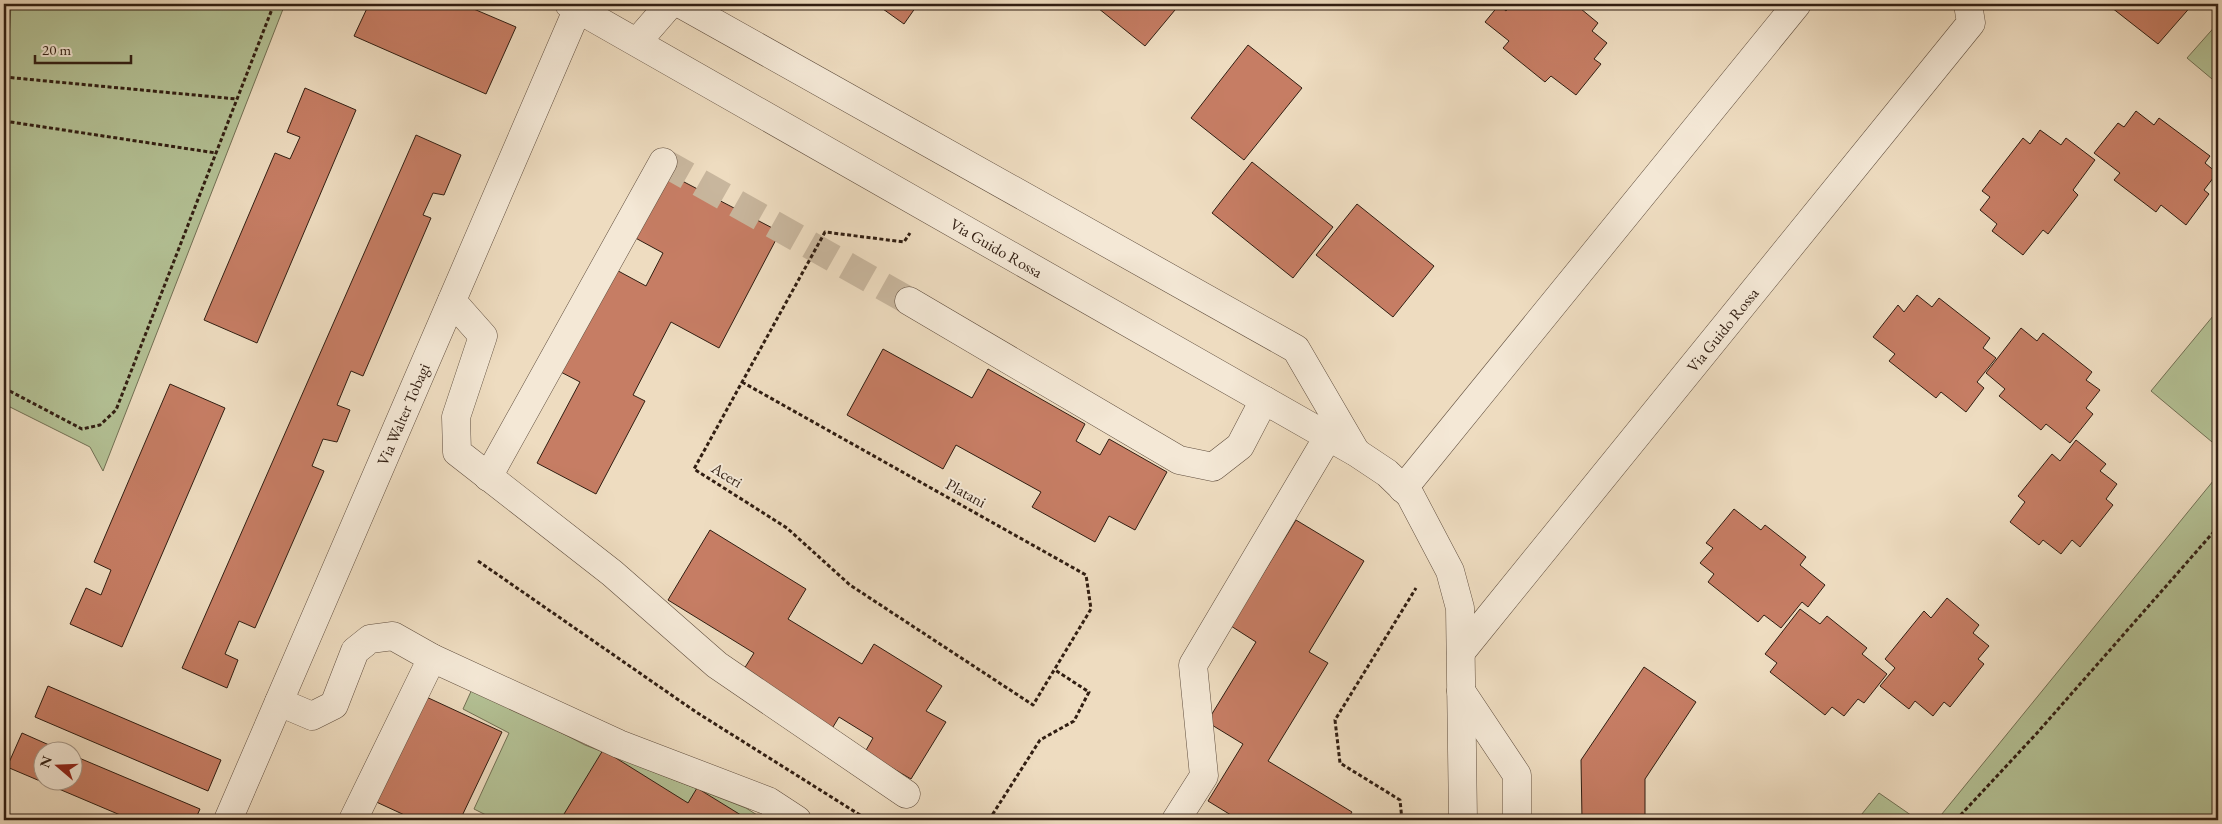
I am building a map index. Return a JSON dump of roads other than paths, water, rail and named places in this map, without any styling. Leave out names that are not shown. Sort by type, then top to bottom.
[{"type":"street","points":[[637,42],[670,4]]},
{"type":"street","name":"Via Guido Rossa","points":[[681,4],[1296,349],[1357,453]]},
{"type":"street","points":[[1403,489],[1797,4]]},
{"type":"street","name":"Via Guido Rossa","points":[[1461,652],[1971,23],[1968,4]]},
{"type":"street","name":"Via Guido Rossa","points":[[574,6],[1357,453],[1387,473],[1410,496],[1450,570],[1460,608],[1463,820]]},
{"type":"street","name":"Via Walter Tobagi","points":[[228,820],[452,301],[574,6]]},
{"type":"street","points":[[488,477],[663,162]]},
{"type":"street","points":[[452,301],[484,336],[456,417],[457,452],[612,573],[717,665],[906,794]]},
{"type":"street","points":[[909,301],[1179,460],[1213,467],[1240,446],[1264,400]]},
{"type":"street","points":[[1176,820],[1204,776],[1193,665],[1328,437]]},
{"type":"street","points":[[279,702],[312,716],[334,705],[355,651],[370,639],[393,636],[432,658],[619,744],[768,801],[797,820]]},
{"type":"street","points":[[353,820],[432,658]]},
{"type":"street","points":[[1461,691],[1517,775],[1517,820]]},
{"type":"tunnel","points":[[663,162],[909,301]]}]
